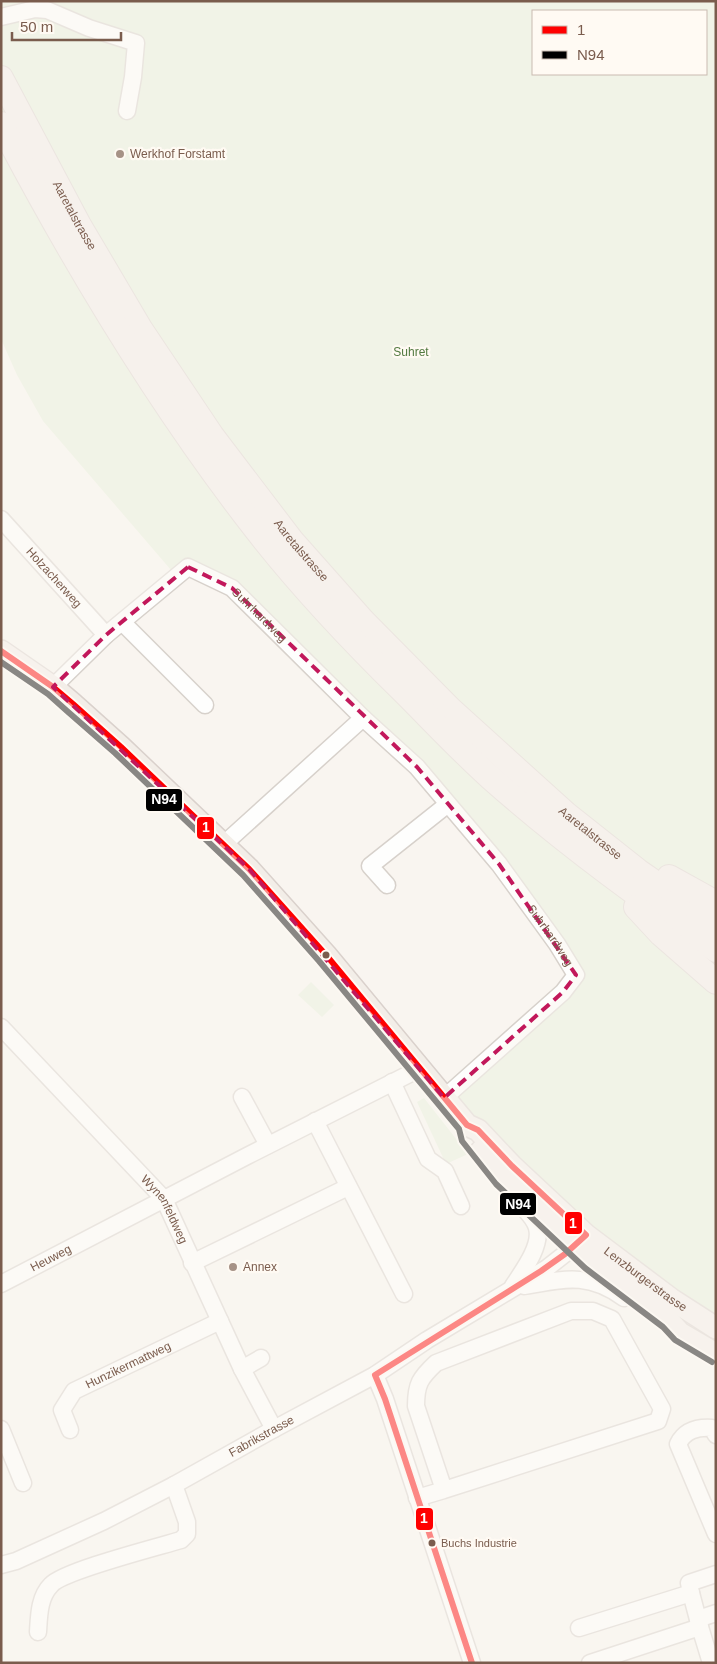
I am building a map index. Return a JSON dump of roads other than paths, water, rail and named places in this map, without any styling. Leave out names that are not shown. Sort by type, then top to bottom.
[{"type":"highway","name":"Aaretalstrasse","points":[[1,78],[79,226],[141,330],[212,436],[298,548],[383,643],[450,709],[566,814],[638,871],[716,925]]},
{"type":"highway","name":"Aaretalstrasse","points":[[1,124],[68,246],[164,402],[200,454],[276,554],[354,643],[482,769],[552,830],[605,872],[716,950]]},
{"type":"highway","points":[[566,814],[716,903]]},
{"type":"highway","points":[[605,872],[661,934],[716,982]]},
{"type":"main road","name":"Lenzburgerstrasse","points":[[1,651],[53,687],[121,747],[224,844],[326,955],[467,1125],[478,1130],[629,1292],[668,1321],[680,1333],[716,1354]]},
{"type":"main road","name":"Lenzburgerstrasse","points":[[467,1125],[469,1136],[503,1178],[512,1186],[580,1241],[716,1328]]},
{"type":"street","points":[[1,17],[44,6],[89,28],[136,43],[133,77],[126,111]]},
{"type":"street","name":"Holzacherweg","points":[[1,519],[106,635]]},
{"type":"street","name":"Suhrhardweg","points":[[53,687],[106,635],[123,623],[188,567],[232,588],[417,768],[499,864],[557,944],[576,975],[563,992],[444,1098]]},
{"type":"street","points":[[123,623],[205,705]]},
{"type":"street","points":[[224,844],[364,718]]},
{"type":"street","points":[[387,885],[370,866],[448,804]]},
{"type":"street","name":"Wynenfeldweg","points":[[1,1027],[164,1200],[242,1369],[274,1429]]},
{"type":"street","name":"Heuweg","points":[[1,1284],[421,1068]]},
{"type":"street","points":[[392,1082],[428,1159],[445,1171],[461,1206]]},
{"type":"street","points":[[242,1096],[268,1145]]},
{"type":"street","points":[[315,1121],[404,1294]]},
{"type":"street","name":"Fabrikstrasse","points":[[503,1178],[509,1190],[533,1219],[538,1230],[537,1242],[530,1258],[512,1288]]},
{"type":"street","points":[[192,1263],[348,1187]]},
{"type":"street","name":"Fabrikstrasse","points":[[1,1565],[16,1561],[104,1521],[174,1485],[375,1375],[427,1340],[547,1268],[580,1241]]},
{"type":"street","name":"Fabrikstrasse","points":[[512,1288],[576,1278],[596,1282],[680,1333]]},
{"type":"street","points":[[417,1498],[444,1490],[658,1421],[662,1409],[612,1319],[593,1311],[571,1311],[436,1363],[422,1375],[416,1393],[416,1406],[444,1490]]},
{"type":"street","name":"Hunzikermattweg","points":[[70,1430],[62,1410],[74,1391],[220,1321]]},
{"type":"street","points":[[242,1369],[261,1358]]},
{"type":"street","points":[[375,1375],[385,1399],[472,1663]]},
{"type":"street","points":[[716,1435],[712,1428],[699,1427],[682,1435],[678,1444],[716,1534]]},
{"type":"street","points":[[1,1429],[23,1483]]},
{"type":"street","points":[[38,1632],[40,1605],[51,1584],[72,1573],[181,1540],[187,1534],[187,1522],[174,1485]]},
{"type":"street","points":[[711,1663],[690,1593],[689,1583],[716,1574]]},
{"type":"street","points":[[579,1628],[690,1593]]},
{"type":"street","points":[[590,1663],[699,1623],[716,1613]]},
{"type":"place","name":"Werkhof Forstamt","points":[[120,154]]},
{"type":"place","name":"Annex","points":[[233,1267]]},
{"type":"place","name":"Buchs Industrie","points":[[432,1543]]},
{"type":"park label","name":"Suhret","points":[[411,352]]}]
